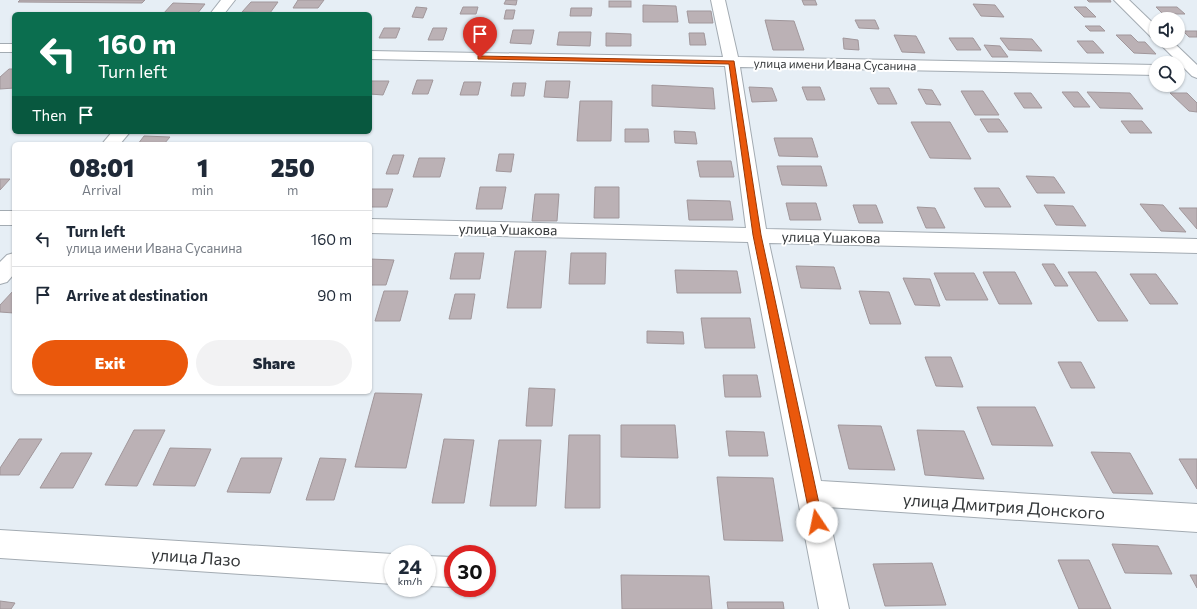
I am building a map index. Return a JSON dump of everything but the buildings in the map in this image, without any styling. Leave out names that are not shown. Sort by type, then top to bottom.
[{"type":"street","points":[[219,12],[228,0]]},
{"type":"street","points":[[718,0],[732,62],[757,235],[834,609]]},
{"type":"street","points":[[1121,0],[1149,27]]},
{"type":"street","points":[[0,48],[12,48]]},
{"type":"street","points":[[1171,48],[1196,72]]},
{"type":"street","name":"улица имени Ивана Сусанина","points":[[372,56],[1149,70]]},
{"type":"street","points":[[1185,71],[1196,72]]},
{"type":"street","points":[[113,142],[119,134]]},
{"type":"street","points":[[0,218],[12,218]]},
{"type":"street","name":"улица Ушакова","points":[[372,226],[1197,246]]},
{"type":"street","points":[[0,276],[12,262]]},
{"type":"street","name":"улица Дмитрия Донского","points":[[811,493],[1197,518]]},
{"type":"street","name":"улица Лазо","points":[[0,544],[384,568]]},
{"type":"route","points":[[480,58],[732,62],[757,235],[817,522]]}]
